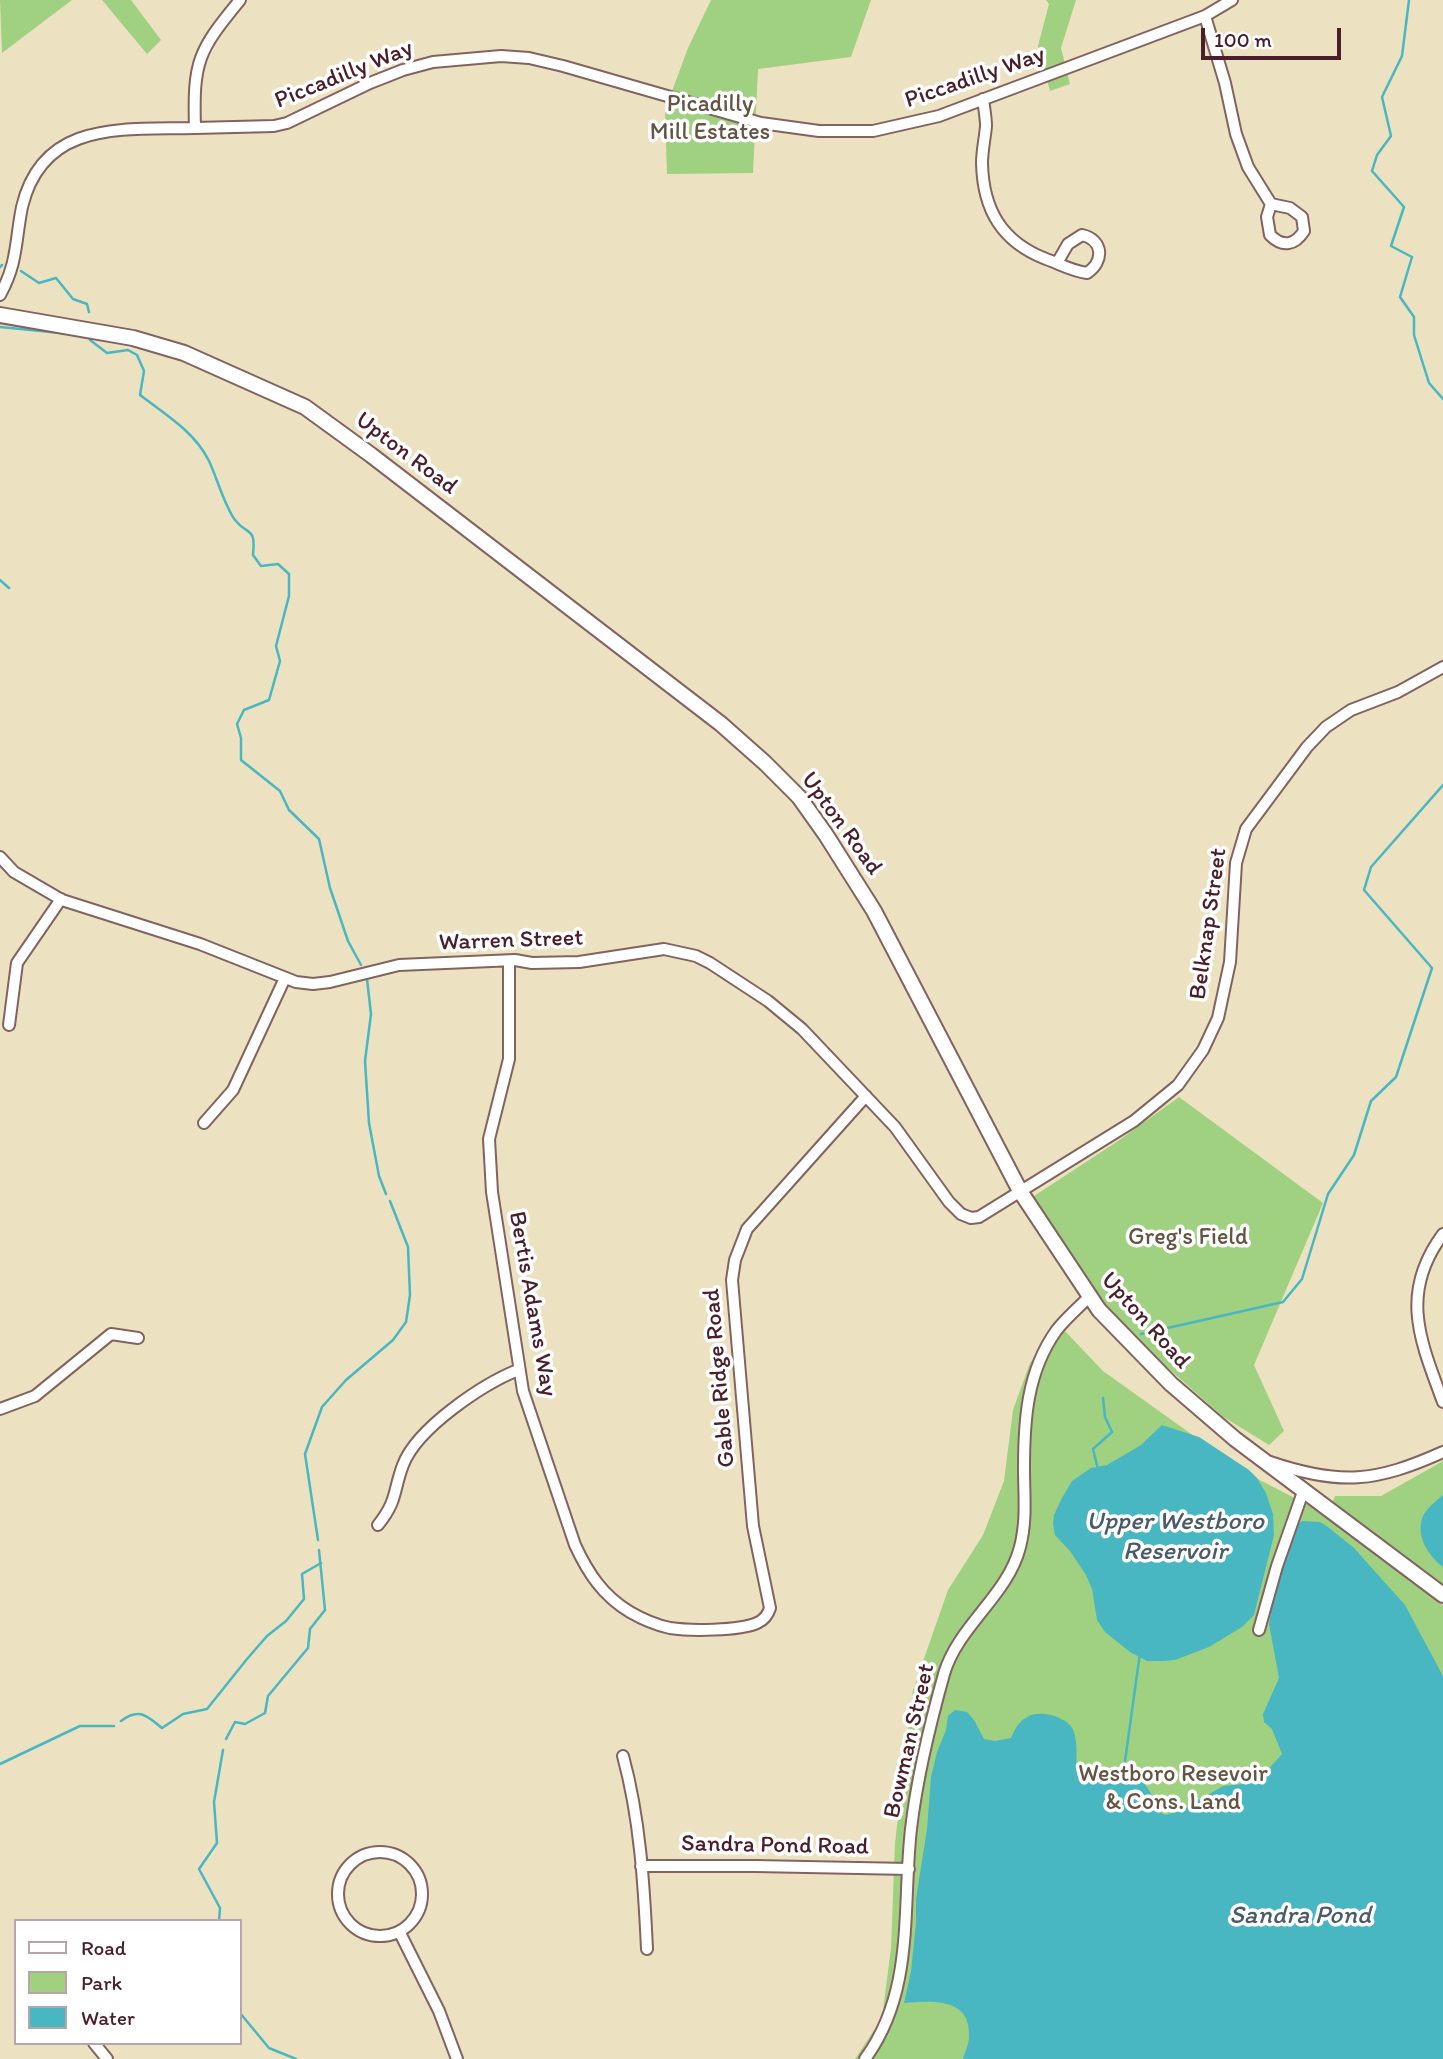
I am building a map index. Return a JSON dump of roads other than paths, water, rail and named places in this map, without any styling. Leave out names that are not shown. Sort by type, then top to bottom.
[{"type":"main road","name":"Upton Road","points":[[0,315],[133,338],[184,353],[305,407],[721,724],[765,763],[799,797],[874,911],[1020,1191],[1089,1297],[1133,1347],[1171,1384],[1303,1492],[1443,1595]]},
{"type":"street","points":[[195,128],[194,88],[197,65],[216,29],[240,0]]},
{"type":"street","name":"Piccadilly Way","points":[[0,295],[11,275],[21,213],[29,184],[41,165],[70,142],[110,129],[274,126],[287,123],[403,70],[433,62],[500,56],[529,58],[563,66],[761,123],[819,131],[873,131],[909,125],[939,116],[1205,16],[1232,0]]},
{"type":"street","points":[[1205,16],[1220,64],[1236,134],[1248,167],[1271,204]]},
{"type":"street","points":[[983,99],[986,125],[982,161],[983,183],[993,216],[1012,239],[1027,251],[1057,263]]},
{"type":"street","name":"Belknap Street","points":[[1020,1191],[1134,1121],[1178,1085],[1203,1050],[1218,1018],[1230,962],[1236,863],[1246,829],[1307,747],[1326,727],[1351,710],[1398,692],[1443,667]]},
{"type":"street","name":"Warren Street","points":[[0,857],[14,872],[61,899],[200,944],[285,978],[313,984],[399,965],[509,961],[579,962],[617,954],[664,949],[696,956],[784,1013],[895,1127],[949,1202],[961,1214],[971,1218],[979,1217],[1020,1191]]},
{"type":"street","points":[[9,1025],[17,963],[61,899]]},
{"type":"street","name":"Bertis Adams Way","points":[[509,961],[509,1059],[489,1139],[492,1192],[519,1370],[529,1415],[575,1545],[586,1567],[610,1597],[649,1621],[671,1628],[739,1627],[756,1624],[766,1617]]},
{"type":"street","points":[[204,1123],[233,1090],[285,978]]},
{"type":"street","name":"Gable Ridge Road","points":[[766,1617],[770,1608],[753,1526],[732,1280],[734,1260],[747,1230],[866,1096]]},
{"type":"street","points":[[1443,1234],[1424,1265],[1416,1306],[1417,1327],[1443,1402]]},
{"type":"street","name":"Bowman Street","points":[[864,2059],[883,2032],[894,2002],[904,1950],[915,1796],[945,1670],[965,1634],[1013,1567],[1027,1508],[1024,1444],[1031,1382],[1056,1331],[1089,1297]]},
{"type":"street","points":[[0,1409],[35,1396],[111,1334],[138,1338]]},
{"type":"street","points":[[379,1525],[389,1512],[402,1466],[415,1443],[465,1400],[498,1378],[519,1370]]},
{"type":"street","points":[[1260,1458],[1318,1475],[1360,1478],[1401,1470],[1443,1452]]},
{"type":"street","points":[[1259,1630],[1277,1566],[1303,1492]]},
{"type":"street","points":[[623,1756],[632,1788],[647,1949]]},
{"type":"street","points":[[391,1852],[404,1859],[418,1875],[422,1891],[420,1909],[414,1923],[400,1933],[385,1937],[366,1935],[354,1928],[341,1910],[338,1886],[342,1877],[352,1862],[368,1853],[391,1852]]},
{"type":"street","name":"Sandra Pond Road","points":[[640,1866],[909,1869]]},
{"type":"street","points":[[400,1933],[439,2011],[457,2059]]},
{"type":"street","points":[[96,2045],[107,2059]]},
{"type":"water","name":"Upper Westboro Reservoir","points":[[1162,1425],[1199,1437],[1249,1470],[1266,1493],[1273,1514],[1274,1535],[1254,1615],[1242,1627],[1209,1647],[1175,1660],[1147,1661],[1130,1652],[1105,1632],[1097,1620],[1092,1589],[1086,1575],[1055,1535],[1053,1524],[1054,1515],[1072,1481],[1091,1468],[1107,1465],[1141,1445]]},
{"type":"water","points":[[1443,1495],[1443,1567],[1424,1545],[1421,1523],[1424,1513]]},
{"type":"water","name":"Sandra Pond","points":[[1302,1521],[1320,1522],[1354,1548],[1405,1605],[1443,1676],[1443,2059],[963,2059],[968,2045],[968,2024],[957,2008],[937,2002],[904,2003],[911,1971],[916,1899],[927,1829],[931,1777],[948,1716],[955,1710],[967,1712],[984,1739],[995,1741],[1011,1738],[1019,1723],[1032,1715],[1046,1714],[1061,1719],[1067,1722],[1074,1732],[1079,1781],[1132,1777],[1145,1784],[1159,1812],[1166,1815],[1186,1808],[1223,1786],[1244,1784],[1265,1773],[1282,1754],[1272,1729],[1264,1722],[1263,1714],[1279,1678],[1269,1624],[1291,1531]]},
{"type":"waterway","points":[[1409,0],[1402,56],[1382,97],[1391,136],[1377,155],[1372,171],[1404,207],[1391,246],[1412,257],[1400,297],[1414,317],[1414,335],[1429,383],[1443,399]]},
{"type":"waterway","points":[[21,271],[39,283],[56,278],[73,299],[87,304],[89,312]]},
{"type":"waterway","points":[[0,327],[71,334]]},
{"type":"waterway","points":[[90,336],[90,340],[107,353],[128,350],[137,355],[144,371],[140,395],[179,424],[196,441],[209,461],[231,514],[252,535],[253,555],[261,566],[278,564],[289,574],[289,596],[276,646],[280,661],[269,700],[244,710],[237,724],[241,738],[241,760],[280,791],[289,810],[319,839],[330,888],[348,941],[361,965]]},
{"type":"waterway","points":[[0,580],[9,588]]},
{"type":"waterway","points":[[1141,1334],[1283,1302],[1302,1279],[1328,1194],[1354,1155],[1371,1101],[1396,1077],[1432,968],[1364,890],[1371,867],[1443,785]]},
{"type":"waterway","points":[[367,979],[371,1014],[365,1061],[369,1123],[379,1176],[386,1194]]},
{"type":"waterway","points":[[318,1540],[305,1454],[322,1407],[346,1380],[393,1340],[406,1322],[410,1295],[408,1247],[390,1201]]},
{"type":"waterway","points":[[1098,1469],[1093,1449],[1112,1432],[1105,1417],[1103,1398]]},
{"type":"waterway","points":[[226,1739],[235,1722],[245,1724],[265,1713],[268,1696],[308,1648],[310,1629],[325,1610],[319,1550]]},
{"type":"waterway","points":[[121,1721],[138,1714],[162,1728],[183,1714],[207,1709],[267,1636],[286,1621],[304,1599],[302,1574],[321,1563]]},
{"type":"waterway","points":[[1125,1761],[1140,1653]]},
{"type":"waterway","points":[[0,1764],[80,1726],[114,1726]]},
{"type":"waterway","points":[[219,1919],[220,1908],[199,1869],[217,1843],[214,1802],[223,1750]]},
{"type":"waterway","points":[[242,2015],[269,2048],[296,2059]]},
{"type":"park label","name":"Picadilly Mill Estates","points":[[710,119]]},
{"type":"park label","name":"Greg's Field","points":[[1188,1238]]},
{"type":"park label","name":"Westboro Resevoir & Cons. Land","points":[[1173,1789]]}]
